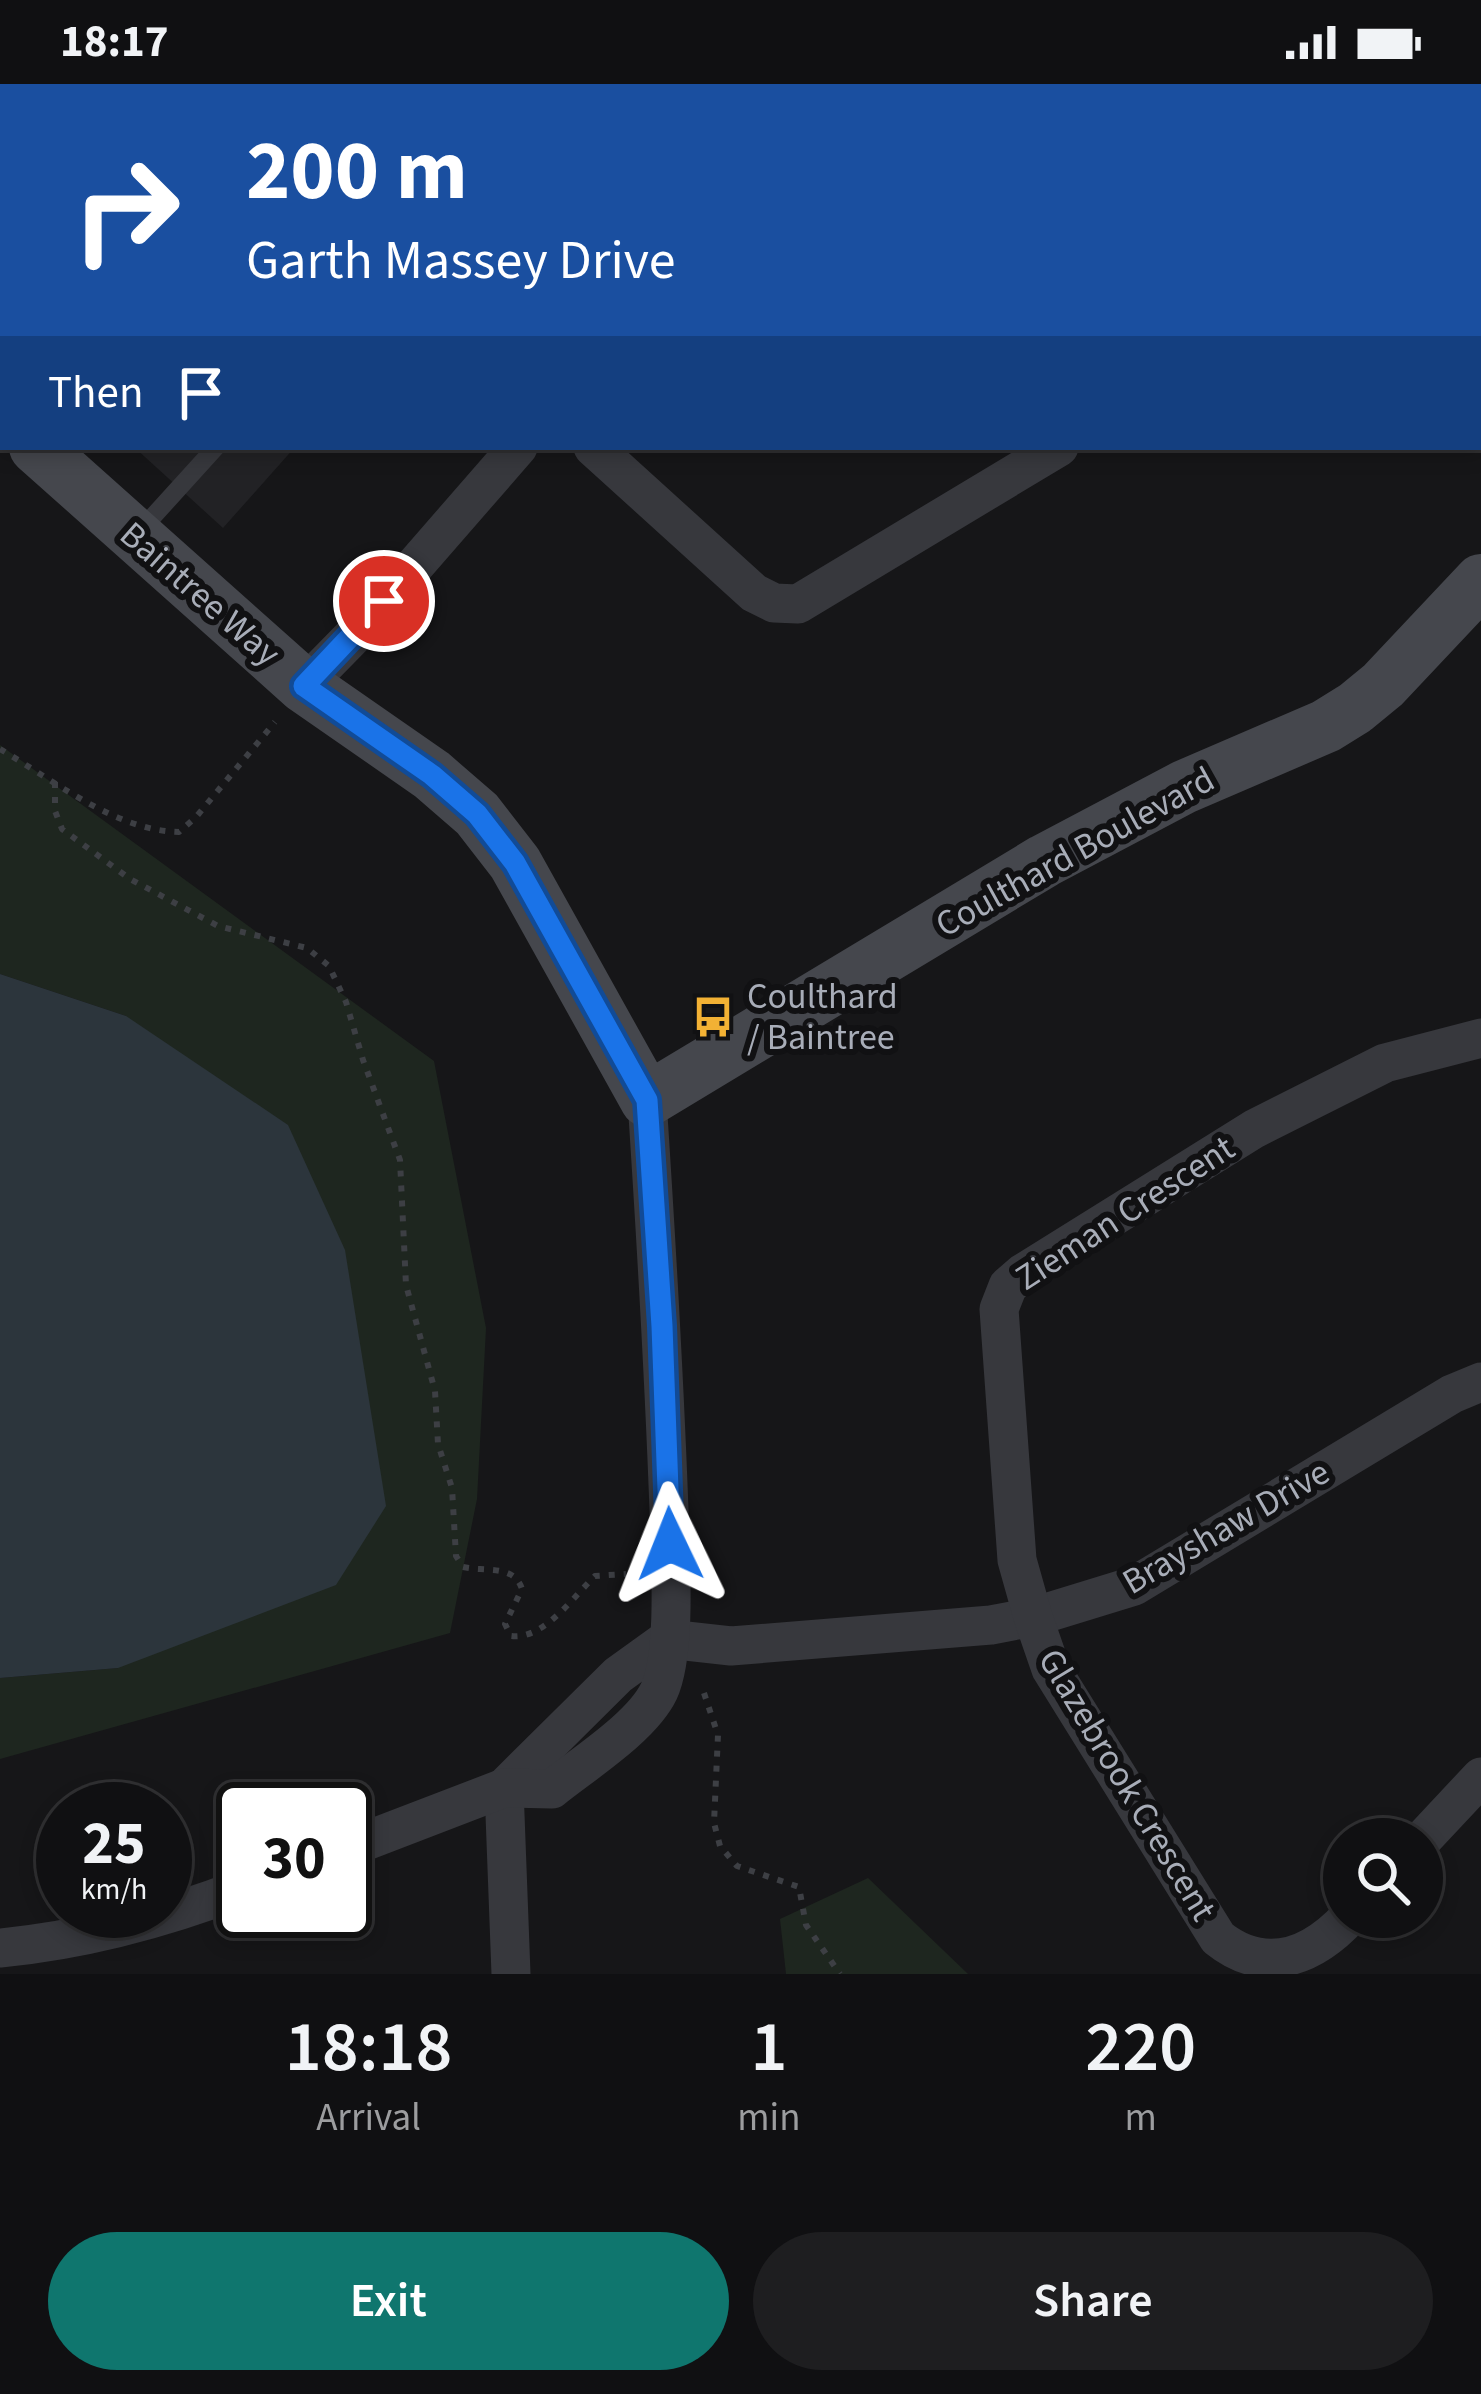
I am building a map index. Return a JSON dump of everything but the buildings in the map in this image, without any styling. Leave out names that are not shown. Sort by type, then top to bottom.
[{"type":"street","name":"Baintree Way","points":[[39,450],[135,537],[290,704],[432,775],[477,814],[515,863],[647,1100],[662,1326],[671,1588],[668,1639]]},
{"type":"street","points":[[290,704],[515,450]]},
{"type":"street","points":[[596,450],[754,593],[774,603],[798,604],[1054,450]]},
{"type":"street","name":"Coulthard Boulevard","points":[[647,1100],[1044,861],[1184,788],[1326,726],[1355,708],[1383,685],[1481,581]]},
{"type":"street","name":"Zieman Crescent","points":[[1033,1617],[1015,1538],[999,1309],[1008,1286],[1254,1129],[1385,1063],[1481,1038]]},
{"type":"street","name":"Brayshaw Drive","points":[[668,1639],[731,1646],[992,1625],[1134,1586],[1452,1394],[1481,1382]]},
{"type":"street","name":"Glazebrook Crescent","points":[[1033,1617],[1051,1669],[1235,1959],[1263,1967],[1297,1962],[1330,1938]]},
{"type":"street","points":[[372,1839],[504,1788],[617,1675],[668,1639]]},
{"type":"street","points":[[1443,1818],[1481,1777]]},
{"type":"street","points":[[504,1788],[512,1974]]},
{"type":"street","points":[[0,1948],[57,1943],[216,1899]]},
{"type":"lane","points":[[135,537],[213,450]]},
{"type":"path","points":[[0,749],[154,832],[178,832],[196,817],[290,704]]},
{"type":"path","points":[[55,782],[62,829],[130,879],[218,926],[307,948],[329,966],[400,1160],[406,1286],[436,1391],[438,1444],[452,1488],[456,1556],[463,1567],[510,1572],[519,1579],[522,1589],[505,1624],[511,1636],[524,1638],[543,1627],[595,1576],[626,1574]]},
{"type":"path","points":[[704,1693],[718,1736],[715,1823],[720,1846],[737,1866],[799,1887],[806,1925],[840,1974]]},
{"type":"shaded area","points":[[137,450],[292,450],[223,528]]},
{"type":"shaded area","points":[[0,745],[434,1061],[486,1328],[477,1499],[450,1633],[0,1759],[0,1678],[118,1668],[126,1016],[0,974]]},
{"type":"shaded area","points":[[0,974],[126,1016],[288,1125],[345,1250],[386,1506],[336,1585],[118,1668],[0,1678]]},
{"type":"shaded area","points":[[868,1878],[968,1974],[786,1974],[780,1919]]},
{"type":"place","name":"Coulthard / Baintree","points":[[713,1017]]},
{"type":"route","points":[[384,601],[304,686],[432,775],[477,814],[515,863],[647,1100],[670,1544]]}]
